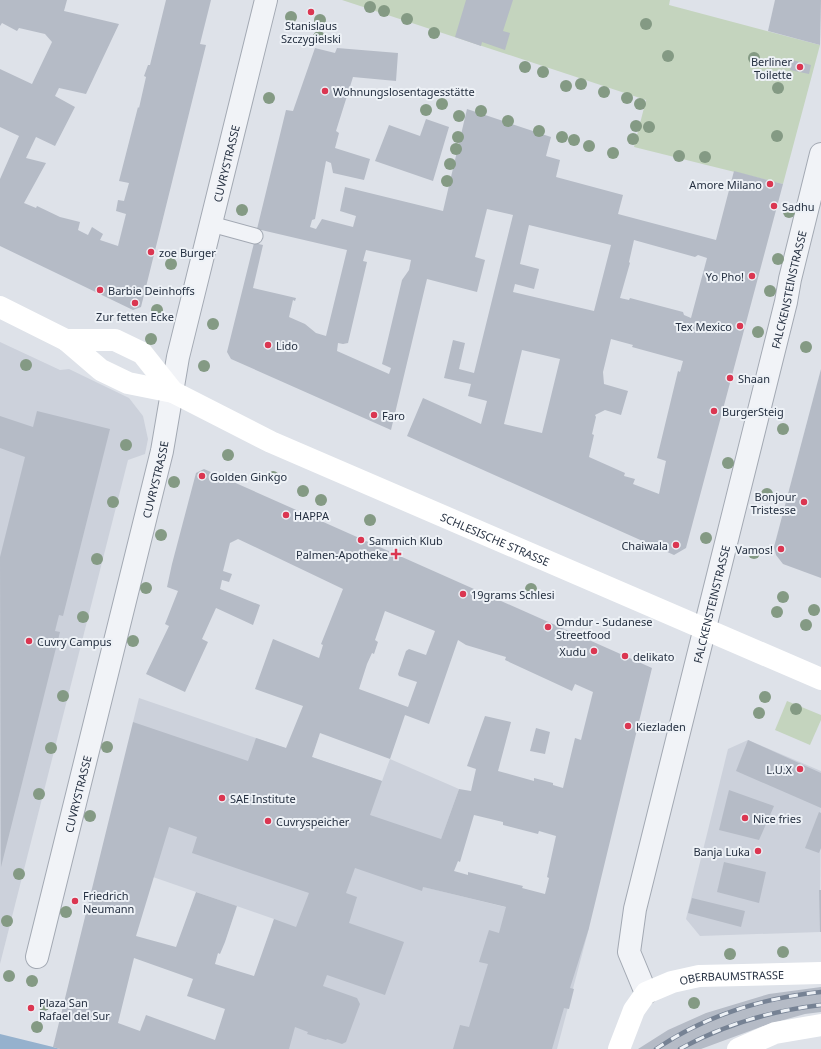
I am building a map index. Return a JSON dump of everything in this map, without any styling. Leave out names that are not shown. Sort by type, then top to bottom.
[{"type":"main road","name":"SCHLESISCHE STRASSE","points":[[0,307],[66,340],[101,370],[128,383],[173,392],[271,442],[821,679]]},
{"type":"main road","name":"SCHLESISCHE STRASSE","points":[[66,340],[116,340],[142,353],[173,392]]},
{"type":"main road","name":"OBERBAUMSTRASSE","points":[[646,993],[672,982],[699,976],[821,972]]},
{"type":"main road","points":[[619,1049],[634,1010],[646,993]]},
{"type":"main road","points":[[738,1049],[775,1033],[821,1025]]},
{"type":"street","name":"CUVRYSTRASSE","points":[[37,957],[162,451],[181,347],[266,0]]},
{"type":"street","name":"FALCKENSTEINSTRASSE","points":[[646,993],[629,952],[636,909],[706,630],[721,558],[786,302],[790,279],[821,154]]},
{"type":"lane","points":[[211,224],[255,236]]},
{"type":"shaded area","points":[[0,342],[60,370],[69,369],[129,398],[143,416],[148,439],[145,454],[128,460],[0,964]]},
{"type":"shaded area","points":[[139,698],[382,781],[390,759],[459,789],[424,887],[589,928],[557,1049],[252,1049],[274,919],[153,877],[133,722]]},
{"type":"shaded area","points":[[748,740],[821,771],[820,932],[700,936],[686,919],[728,749]]},
{"type":"green space","points":[[342,0],[670,0],[669,5],[820,45],[783,184],[634,147],[646,100]]},
{"type":"green space","points":[[787,701],[821,715],[821,720],[810,745],[775,730]]},
{"type":"water","points":[[0,1034],[53,1047],[60,1049],[0,1049]]},
{"type":"building","points":[[0,0],[67,0],[64,11],[119,24],[86,94],[59,88],[55,96],[75,107],[55,146],[36,137],[26,158],[46,163],[24,203],[36,208],[37,206],[60,217],[80,222],[78,230],[88,235],[92,227],[103,234],[100,240],[118,246],[126,214],[116,211],[118,200],[124,201],[129,183],[119,181],[138,107],[139,108],[146,77],[144,76],[148,65],[150,65],[166,0],[211,0],[200,44],[206,45],[141,307],[133,310],[0,246],[0,179],[19,136],[0,127],[0,69],[32,84],[52,42],[45,34],[19,28],[17,31],[2,23],[0,26]]},
{"type":"building","points":[[466,0],[513,0],[503,31],[510,33],[505,50],[482,42],[481,46],[455,37]]},
{"type":"building","points":[[775,0],[821,0],[820,45],[768,31]]},
{"type":"building","points":[[315,48],[335,53],[337,48],[398,53],[396,81],[353,77],[336,131],[339,133],[335,148],[370,159],[364,180],[333,173],[331,163],[326,161],[315,219],[312,220],[310,227],[316,229],[322,219],[353,227],[356,216],[340,211],[345,187],[443,211],[467,109],[551,137],[546,156],[560,160],[556,177],[623,195],[618,214],[716,240],[734,171],[783,184],[686,548],[674,555],[407,436],[423,398],[481,424],[487,401],[468,396],[471,384],[444,378],[453,340],[465,343],[459,369],[474,373],[513,215],[487,209],[475,257],[485,260],[477,292],[427,279],[391,430],[231,359],[227,352],[254,243],[263,245],[253,288],[296,298],[295,301],[293,300],[289,317],[305,324],[316,333],[326,336],[347,250],[257,229],[286,110],[293,111]],"holes":[[[529,225],[611,245],[594,311],[513,292],[515,284],[534,289],[539,269],[520,264]],[[634,240],[695,257],[698,255],[707,258],[691,318],[684,315],[683,312],[630,298],[629,300],[620,298],[630,263]],[[366,250],[411,260],[409,270],[402,280],[382,364],[391,368],[389,374],[337,351],[338,343],[348,343],[367,262],[363,261]],[[611,339],[633,345],[632,347],[683,361],[680,372],[678,371],[657,458],[666,461],[659,494],[633,484],[635,479],[624,476],[625,473],[589,457],[594,435],[592,434],[596,417],[595,415],[605,410],[621,415],[628,391],[604,384],[603,372]],[[522,350],[560,359],[542,433],[504,424]]]},
{"type":"building","name":"Berliner Toilette","points":[[792,60],[811,65],[809,74],[790,70]]},
{"type":"building","points":[[426,119],[449,127],[433,181],[375,161],[389,125],[420,136]]},
{"type":"building","name":"Bonjour Tristesse","points":[[821,369],[821,578],[783,564],[776,555],[774,547]]},
{"type":"building","name":"Cuvry Campus","points":[[37,411],[110,429],[63,616],[59,615],[55,631],[60,632],[1,867],[0,557],[25,457],[0,448],[0,416],[33,427]]},
{"type":"building","points":[[204,469],[652,668],[589,928],[570,988],[574,989],[569,1009],[564,1008],[552,1049],[453,1049],[460,1025],[469,1027],[488,964],[479,962],[489,930],[499,933],[506,907],[423,887],[422,891],[355,868],[346,893],[357,897],[349,923],[404,942],[385,995],[327,975],[323,986],[357,998],[360,1004],[346,1042],[342,1044],[327,1039],[326,1040],[307,1034],[308,1032],[295,1027],[289,1049],[60,1049],[53,1047],[133,722],[248,761],[256,738],[286,748],[303,706],[255,689],[273,639],[319,658],[323,645],[321,644],[343,589],[238,539],[230,543],[223,571],[232,574],[229,582],[222,580],[220,589],[260,605],[253,625],[216,608],[202,639],[208,642],[185,692],[146,674],[169,626],[165,624],[178,591],[167,587],[196,473]],"holes":[[[385,611],[435,631],[426,655],[409,649],[406,651],[398,674],[399,676],[417,682],[408,707],[359,689],[367,664],[372,653],[374,654],[378,642],[375,640]],[[458,640],[466,645],[506,657],[505,660],[572,691],[575,684],[593,692],[581,740],[575,738],[563,788],[553,785],[553,783],[534,778],[534,781],[498,771],[511,722],[485,716],[467,766],[476,769],[471,791],[459,789],[441,839],[370,815],[382,781],[312,757],[320,733],[390,759],[405,715],[429,724]],[[474,815],[503,822],[503,825],[538,834],[539,831],[556,836],[547,877],[549,878],[545,894],[522,888],[523,886],[468,872],[468,875],[454,871],[458,861],[460,862]],[[169,827],[197,837],[192,853],[309,893],[296,927],[274,919],[254,976],[215,964],[218,953],[220,954],[225,942],[237,906],[196,892],[176,947],[136,936]],[[134,958],[193,979],[187,996],[225,1009],[215,1040],[146,1015],[140,1031],[118,1023]]]},
{"type":"building","points":[[536,728],[550,732],[545,754],[530,751]]},
{"type":"building","points":[[748,740],[821,773],[821,808],[736,771]]},
{"type":"building","name":"Nice fries","points":[[729,790],[774,806],[759,840],[719,830]]},
{"type":"building","points":[[819,812],[821,813],[821,848],[819,853],[805,848]]},
{"type":"building","points":[[724,862],[766,872],[759,903],[717,892]]},
{"type":"building","points":[[819,890],[821,890],[821,932],[820,932]]},
{"type":"building","points":[[692,898],[745,911],[741,927],[688,913]]},
{"type":"building","points":[[821,987],[821,1012],[805,1014],[766,1025],[701,1049],[638,1049],[668,1030],[706,1013],[769,994]]},
{"type":"railway","points":[[656,1049],[694,1027],[735,1010],[777,999],[821,992]]},
{"type":"railway","points":[[680,1049],[714,1032],[748,1020],[784,1011],[821,1005]]},
{"type":"place","name":"Stanislaus Szczygielski","points":[[311,12]]},
{"type":"place","name":"Berliner Toilette","points":[[800,67]]},
{"type":"place","name":"Wohnungslosentagesstätte","points":[[325,91]]},
{"type":"place","name":"Amore Milano","points":[[770,184]]},
{"type":"place","name":"Sadhu","points":[[774,206]]},
{"type":"place","name":"zoe Burger","points":[[151,252]]},
{"type":"place","name":"Yo Pho!","points":[[752,276]]},
{"type":"place","name":"Barbie Deinhoffs","points":[[100,290]]},
{"type":"place","name":"Zur fetten Ecke","points":[[135,303]]},
{"type":"place","name":"Tex Mexico","points":[[740,326]]},
{"type":"place","name":"Lido","points":[[268,345]]},
{"type":"place","name":"Shaan","points":[[730,378]]},
{"type":"place","name":"BurgerSteig","points":[[714,411]]},
{"type":"place","name":"Faro","points":[[374,415]]},
{"type":"place","name":"Golden Ginkgo","points":[[202,476]]},
{"type":"place","name":"Bonjour Tristesse","points":[[804,502]]},
{"type":"place","name":"HAPPA","points":[[286,515]]},
{"type":"place","name":"Sammich Klub","points":[[361,540]]},
{"type":"place","name":"Chaiwala","points":[[676,545]]},
{"type":"place","name":"Vamos!","points":[[781,549]]},
{"type":"place","name":"Palmen-Apotheke","points":[[396,554]]},
{"type":"place","name":"19grams Schlesi","points":[[463,594]]},
{"type":"place","name":"Omdur - Sudanese Streetfood","points":[[548,627]]},
{"type":"place","name":"Cuvry Campus","points":[[29,641]]},
{"type":"place","name":"Xudu","points":[[594,651]]},
{"type":"place","name":"delikato","points":[[625,656]]},
{"type":"place","name":"Kiezladen","points":[[628,726]]},
{"type":"place","name":"L.U.X","points":[[800,769]]},
{"type":"place","name":"SAE Institute","points":[[222,798]]},
{"type":"place","name":"Nice fries","points":[[745,818]]},
{"type":"place","name":"Cuvryspeicher","points":[[268,821]]},
{"type":"place","name":"Banja Luka","points":[[758,851]]},
{"type":"place","name":"Friedrich Neumann","points":[[75,901]]},
{"type":"place","name":"Plaza San Rafael del Sur","points":[[31,1008]]}]
